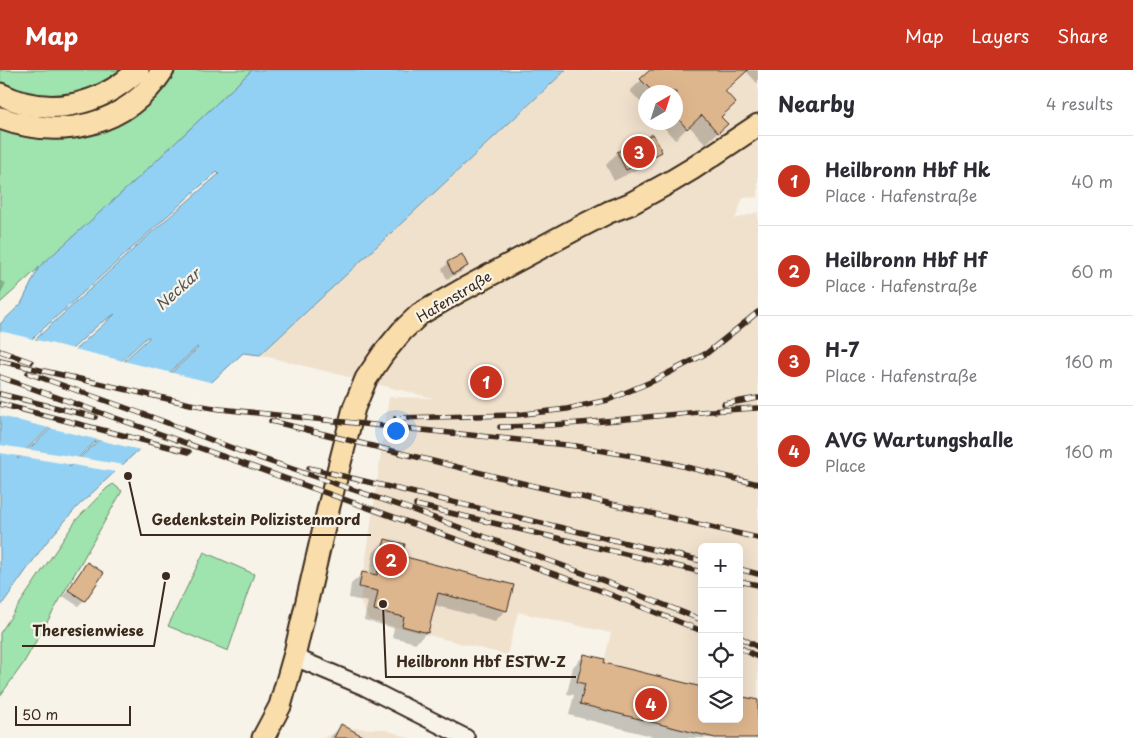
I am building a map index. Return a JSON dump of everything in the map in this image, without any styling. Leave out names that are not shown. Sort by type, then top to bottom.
[{"type":"main road","points":[[0,94],[36,105],[68,107],[95,99],[120,85],[138,70]]},
{"type":"main road","points":[[0,118],[18,125],[41,128],[68,129],[94,123],[120,111],[142,97],[163,70]]},
{"type":"main road","name":"Hafenstraße","points":[[263,738],[280,706],[294,657],[354,408],[366,379],[402,331],[420,314],[572,231],[638,200],[692,170],[758,126]]},
{"type":"street","points":[[294,657],[364,687],[466,738]]},
{"type":"shaded area","points":[[566,70],[758,70],[758,197],[743,198],[735,219],[758,212],[758,704],[743,701],[743,543],[698,543],[698,689],[603,666],[611,633],[518,612],[507,655],[369,620],[360,601],[389,397],[433,398],[260,355]]},
{"type":"shaded area","points":[[346,728],[383,729],[410,738],[322,738]]},
{"type":"green space","points":[[0,70],[252,70],[136,180],[0,303]]},
{"type":"green space","points":[[113,484],[122,491],[23,664],[0,696],[0,633],[77,519]]},
{"type":"green space","points":[[204,552],[254,574],[228,651],[168,626]]},
{"type":"water","name":"Neckar","points":[[252,70],[566,70],[260,355],[243,353],[77,507],[45,544],[0,607],[0,417],[115,314],[99,324],[0,416],[0,372],[151,233],[219,174],[217,172],[197,189],[0,368],[0,324],[21,304],[39,267],[136,180]],"holes":[[[147,337],[149,338],[17,458]],[[197,347],[198,348],[69,466]]]},
{"type":"pier","points":[[0,331],[214,383],[140,450],[0,416]]},
{"type":"pier","points":[[0,445],[124,465],[116,472],[0,453]]},
{"type":"building","points":[[650,70],[748,70],[725,91],[736,103],[721,117],[728,124],[718,133],[702,115],[687,129],[683,124],[683,85],[646,85],[640,79]]},
{"type":"building","points":[[653,134],[662,152],[626,170],[617,152]]},
{"type":"building","points":[[462,254],[468,266],[453,274],[447,262]]},
{"type":"building","points":[[385,539],[405,544],[402,556],[514,585],[507,611],[438,593],[428,633],[402,626],[404,617],[374,610],[378,591],[359,587],[362,572],[377,575]]},
{"type":"building","points":[[87,562],[104,573],[85,601],[68,590]]},
{"type":"building","points":[[584,654],[605,659],[604,663],[698,686],[698,723],[743,723],[743,697],[758,700],[758,738],[715,738],[580,704],[585,684],[577,682]]},
{"type":"building","points":[[341,724],[366,738],[334,738]]},
{"type":"railway","points":[[396,418],[516,415],[567,409],[608,400],[653,381],[707,353],[758,312]]},
{"type":"railway","points":[[0,351],[31,362]]},
{"type":"railway","points":[[0,361],[190,404],[220,409],[576,446],[661,461],[758,484]]},
{"type":"railway","points":[[28,373],[245,453],[410,509],[604,581],[698,618]]},
{"type":"railway","points":[[0,377],[599,590],[698,629]]},
{"type":"railway","points":[[0,394],[95,417]]},
{"type":"railway","points":[[724,404],[758,398]]},
{"type":"railway","points":[[0,404],[189,452]]},
{"type":"railway","points":[[500,427],[565,424],[758,408]]},
{"type":"railway","points":[[271,421],[530,485],[758,538]]},
{"type":"railway","points":[[309,468],[698,560]]},
{"type":"railway","points":[[416,505],[698,571]]},
{"type":"railway","points":[[743,570],[758,574]]},
{"type":"railway","points":[[743,582],[758,585]]},
{"type":"railway","points":[[743,639],[758,647]]},
{"type":"railway","points":[[743,649],[758,657]]},
{"type":"place","name":"H-7","points":[[639,152]]},
{"type":"place","name":"Heilbronn Hbf Hk","points":[[486,382]]},
{"type":"place","name":"Gedenkstein Polizistenmord","points":[[128,476]]},
{"type":"place","name":"Heilbronn Hbf Hf","points":[[391,560]]},
{"type":"place","name":"Theresienwiese","points":[[166,576]]},
{"type":"place","name":"Heilbronn Hbf ESTW-Z","points":[[383,604]]},
{"type":"place","name":"AVG Wartungshalle","points":[[651,704]]}]
